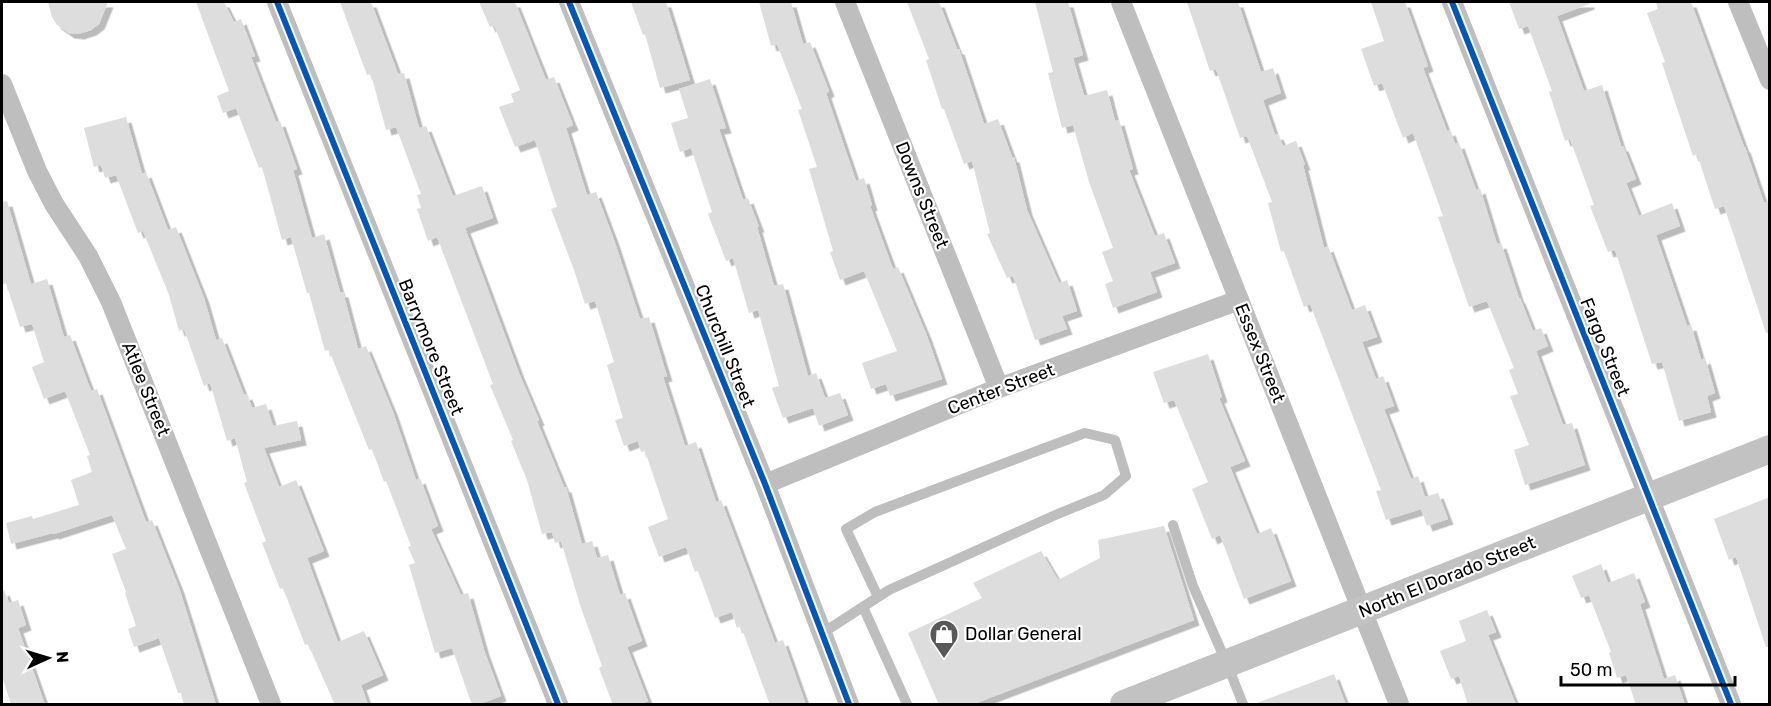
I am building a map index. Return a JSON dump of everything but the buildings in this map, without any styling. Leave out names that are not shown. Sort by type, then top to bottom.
[{"type":"main road","name":"North El Dorado Street","points":[[1124,705],[1770,449]]},
{"type":"street","name":"Barrymore Street","points":[[277,2],[558,705]]},
{"type":"street","name":"Churchill Street","points":[[569,2],[765,484],[849,705]]},
{"type":"street","name":"Downs Street","points":[[845,2],[999,388]]},
{"type":"street","name":"Essex Street","points":[[1121,2],[1399,705]]},
{"type":"street","name":"Fargo Street","points":[[1452,2],[1731,705]]},
{"type":"street","points":[[1738,2],[1770,81]]},
{"type":"street","name":"Atlee Street","points":[[2,84],[45,188],[88,256],[111,302],[272,705]]},
{"type":"street","name":"Center Street","points":[[765,484],[999,388],[1239,300]]},
{"type":"lane","points":[[821,634],[889,590],[1104,495],[1126,476],[1114,440],[1085,433],[874,512],[846,529],[878,597]]},
{"type":"lane","points":[[1173,525],[1192,585],[1243,705]]},
{"type":"lane","points":[[863,607],[907,705]]},
{"type":"cycle path","points":[[277,2],[558,704]]},
{"type":"cycle path","points":[[569,2],[765,484],[849,704]]},
{"type":"cycle path","points":[[1452,2],[1731,704]]},
{"type":"place","name":"Dollar General","points":[[944,660]]}]
